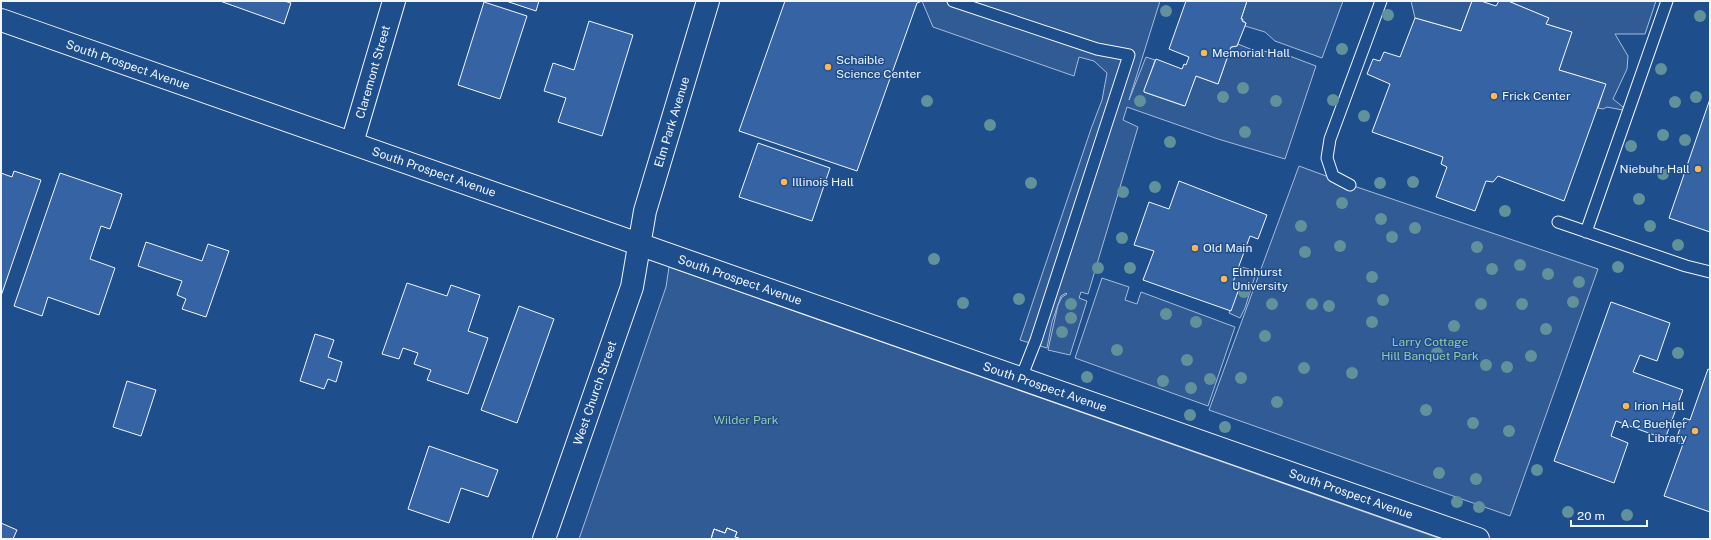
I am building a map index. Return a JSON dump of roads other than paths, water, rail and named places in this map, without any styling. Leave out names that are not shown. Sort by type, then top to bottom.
[{"type":"street","name":"Claremont Street","points":[[352,143],[394,1]]},
{"type":"street","name":"Elm Park Avenue","points":[[639,245],[645,211],[708,1]]},
{"type":"street","name":"South Prospect Avenue","points":[[1,20],[1478,539]]},
{"type":"street","name":"West Church Street","points":[[544,539],[632,287],[639,245]]},
{"type":"lane","points":[[953,1],[1097,49],[1129,55],[1036,340],[1021,378]]},
{"type":"lane","points":[[1350,184],[1333,176],[1326,158],[1330,139],[1381,1]]},
{"type":"lane","points":[[1586,232],[1667,1]]},
{"type":"lane","points":[[1558,222],[1686,266],[1710,272]]},
{"type":"place","name":"Memorial Hall","points":[[1204,53]]},
{"type":"place","name":"Schaible Science Center","points":[[828,67]]},
{"type":"place","name":"Frick Center","points":[[1494,96]]},
{"type":"place","name":"Niebuhr Hall","points":[[1698,169]]},
{"type":"place","name":"Illinois Hall","points":[[784,182]]},
{"type":"place","name":"Old Main","points":[[1195,248]]},
{"type":"place","name":"Elmhurst University","points":[[1224,279]]},
{"type":"place","name":"Irion Hall","points":[[1626,406]]},
{"type":"place","name":"A C Buehler Library","points":[[1695,431]]},
{"type":"park label","name":"Larry Cottage Hill Banquet Park","points":[[1430,349]]},
{"type":"park label","name":"Wilder Park","points":[[746,420]]}]
